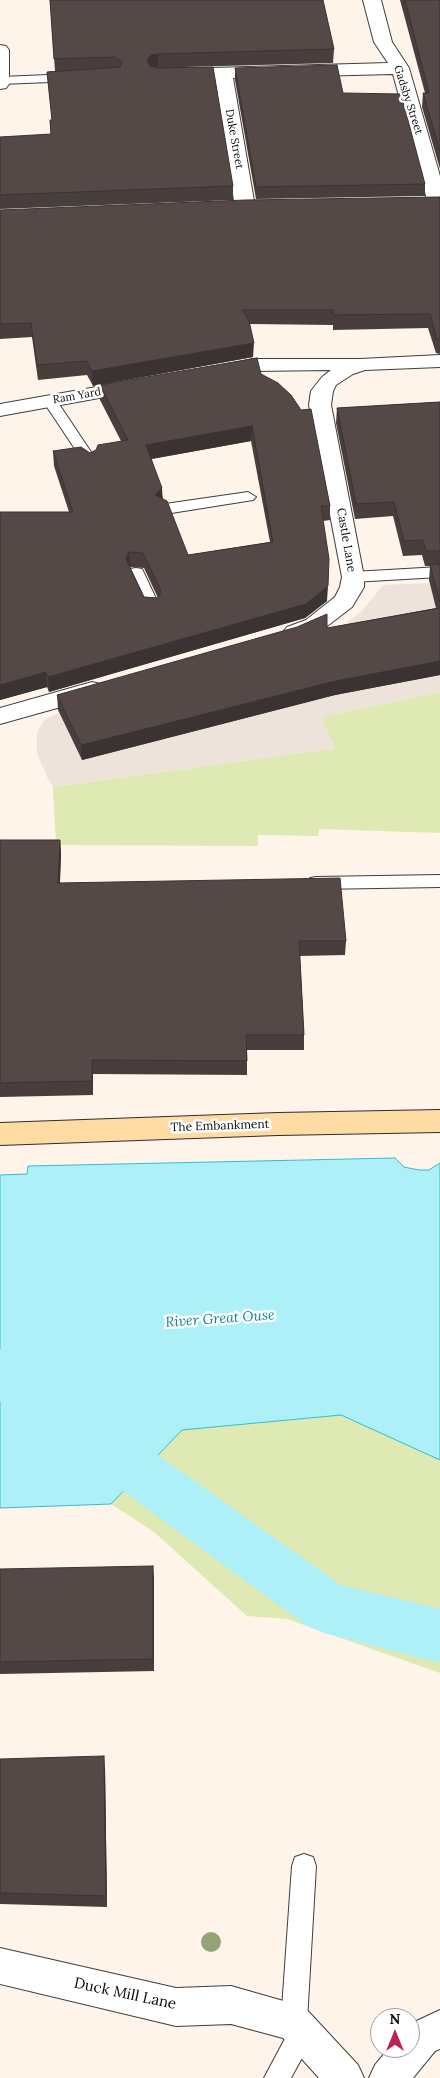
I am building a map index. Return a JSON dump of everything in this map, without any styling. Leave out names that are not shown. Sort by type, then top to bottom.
[{"type":"street","name":"Gadsby Street","points":[[372,0],[383,42],[400,68],[433,203]]},
{"type":"street","points":[[0,50],[0,83]]},
{"type":"street","points":[[158,75],[400,68]]},
{"type":"street","name":"Duke Street","points":[[223,72],[245,207]]},
{"type":"street","points":[[226,208],[265,206]]},
{"type":"street","name":"Castle Lane","points":[[278,637],[314,625],[344,602],[352,586],[353,576],[320,405],[322,392],[330,381],[346,370],[363,364],[440,361]]},
{"type":"street","points":[[205,374],[253,366],[363,364]]},
{"type":"street","name":"Ram Yard","points":[[0,410],[156,382]]},
{"type":"street","points":[[0,716],[110,685]]},
{"type":"street","name":"The Embankment","points":[[0,1134],[278,1124],[440,1121]]},
{"type":"street","name":"Duck Mill Lane","points":[[0,1966],[176,2007],[231,2005],[298,2027]]},
{"type":"street","points":[[298,2027],[345,2078]]},
{"type":"street","points":[[388,2078],[422,2038],[440,2029]]},
{"type":"lane","points":[[0,83],[86,78]]},
{"type":"lane","points":[[50,401],[90,461]]},
{"type":"lane","points":[[165,509],[248,496]]},
{"type":"lane","points":[[353,576],[440,572]]},
{"type":"lane","points":[[136,573],[152,607]]},
{"type":"lane","points":[[294,884],[440,881]]},
{"type":"lane","points":[[277,2078],[298,2027],[304,1866]]},
{"type":"green space","points":[[440,692],[440,833],[319,829],[318,836],[258,835],[258,846],[56,845],[53,787],[335,748],[320,717]]},
{"type":"green space","points":[[341,1415],[440,1460],[440,1673],[287,1619],[247,1616],[154,1532],[111,1504],[181,1430]]},
{"type":"shaded area","points":[[430,583],[440,622],[359,691],[440,675],[440,692],[321,717],[335,748],[53,787],[48,779],[37,753],[37,733],[44,720],[59,713],[82,760],[338,630],[362,611],[383,585]]},
{"type":"water","name":"River Great Ouse","points":[[395,1158],[404,1167],[419,1170],[429,1170],[440,1163],[440,1460],[341,1415],[182,1430],[111,1504],[0,1508],[0,1175],[27,1174],[28,1166]]},
{"type":"building","points":[[50,0],[323,0],[334,49],[158,54],[151,55],[147,60],[150,66],[157,68],[213,67],[233,186],[0,195],[0,137],[51,134],[50,120],[52,120],[47,72],[120,67],[122,62],[115,57],[54,59]]},
{"type":"building","points":[[405,0],[440,0],[440,151],[423,93],[429,93]]},
{"type":"building","points":[[337,65],[343,93],[401,94],[425,184],[256,187],[235,68]]},
{"type":"building","points":[[440,197],[440,339],[437,339],[430,314],[334,315],[333,310],[242,310],[249,321],[254,343],[92,371],[87,361],[37,365],[31,323],[0,324],[0,210],[245,200]]},
{"type":"building","points":[[257,358],[261,374],[278,383],[291,395],[301,410],[311,409],[330,506],[321,506],[329,559],[328,586],[306,604],[48,677],[46,672],[0,685],[0,512],[73,512],[53,451],[81,447],[90,453],[96,450],[98,445],[128,440],[100,385]],"holes":[[[252,426],[273,542],[188,555],[167,501],[155,495],[162,488],[146,445]],[[129,552],[143,553],[161,591],[158,598],[144,597],[126,559]]]},
{"type":"building","points":[[440,402],[440,551],[426,551],[423,540],[404,541],[394,502],[356,504],[337,408]]},
{"type":"building","points":[[440,564],[440,602],[430,565]]},
{"type":"building","points":[[440,608],[440,661],[336,681],[81,745],[57,695],[297,627],[327,614],[327,628]]},
{"type":"building","points":[[0,840],[60,840],[58,883],[340,878],[346,941],[299,941],[304,1035],[246,1035],[247,1061],[92,1060],[92,1081],[0,1083]]},
{"type":"building","points":[[153,1566],[153,1659],[0,1662],[0,1569]]},
{"type":"building","points":[[104,1756],[106,1896],[0,1893],[0,1759]]},
{"type":"waterway","points":[[0,1372],[327,1608],[440,1636]]}]
